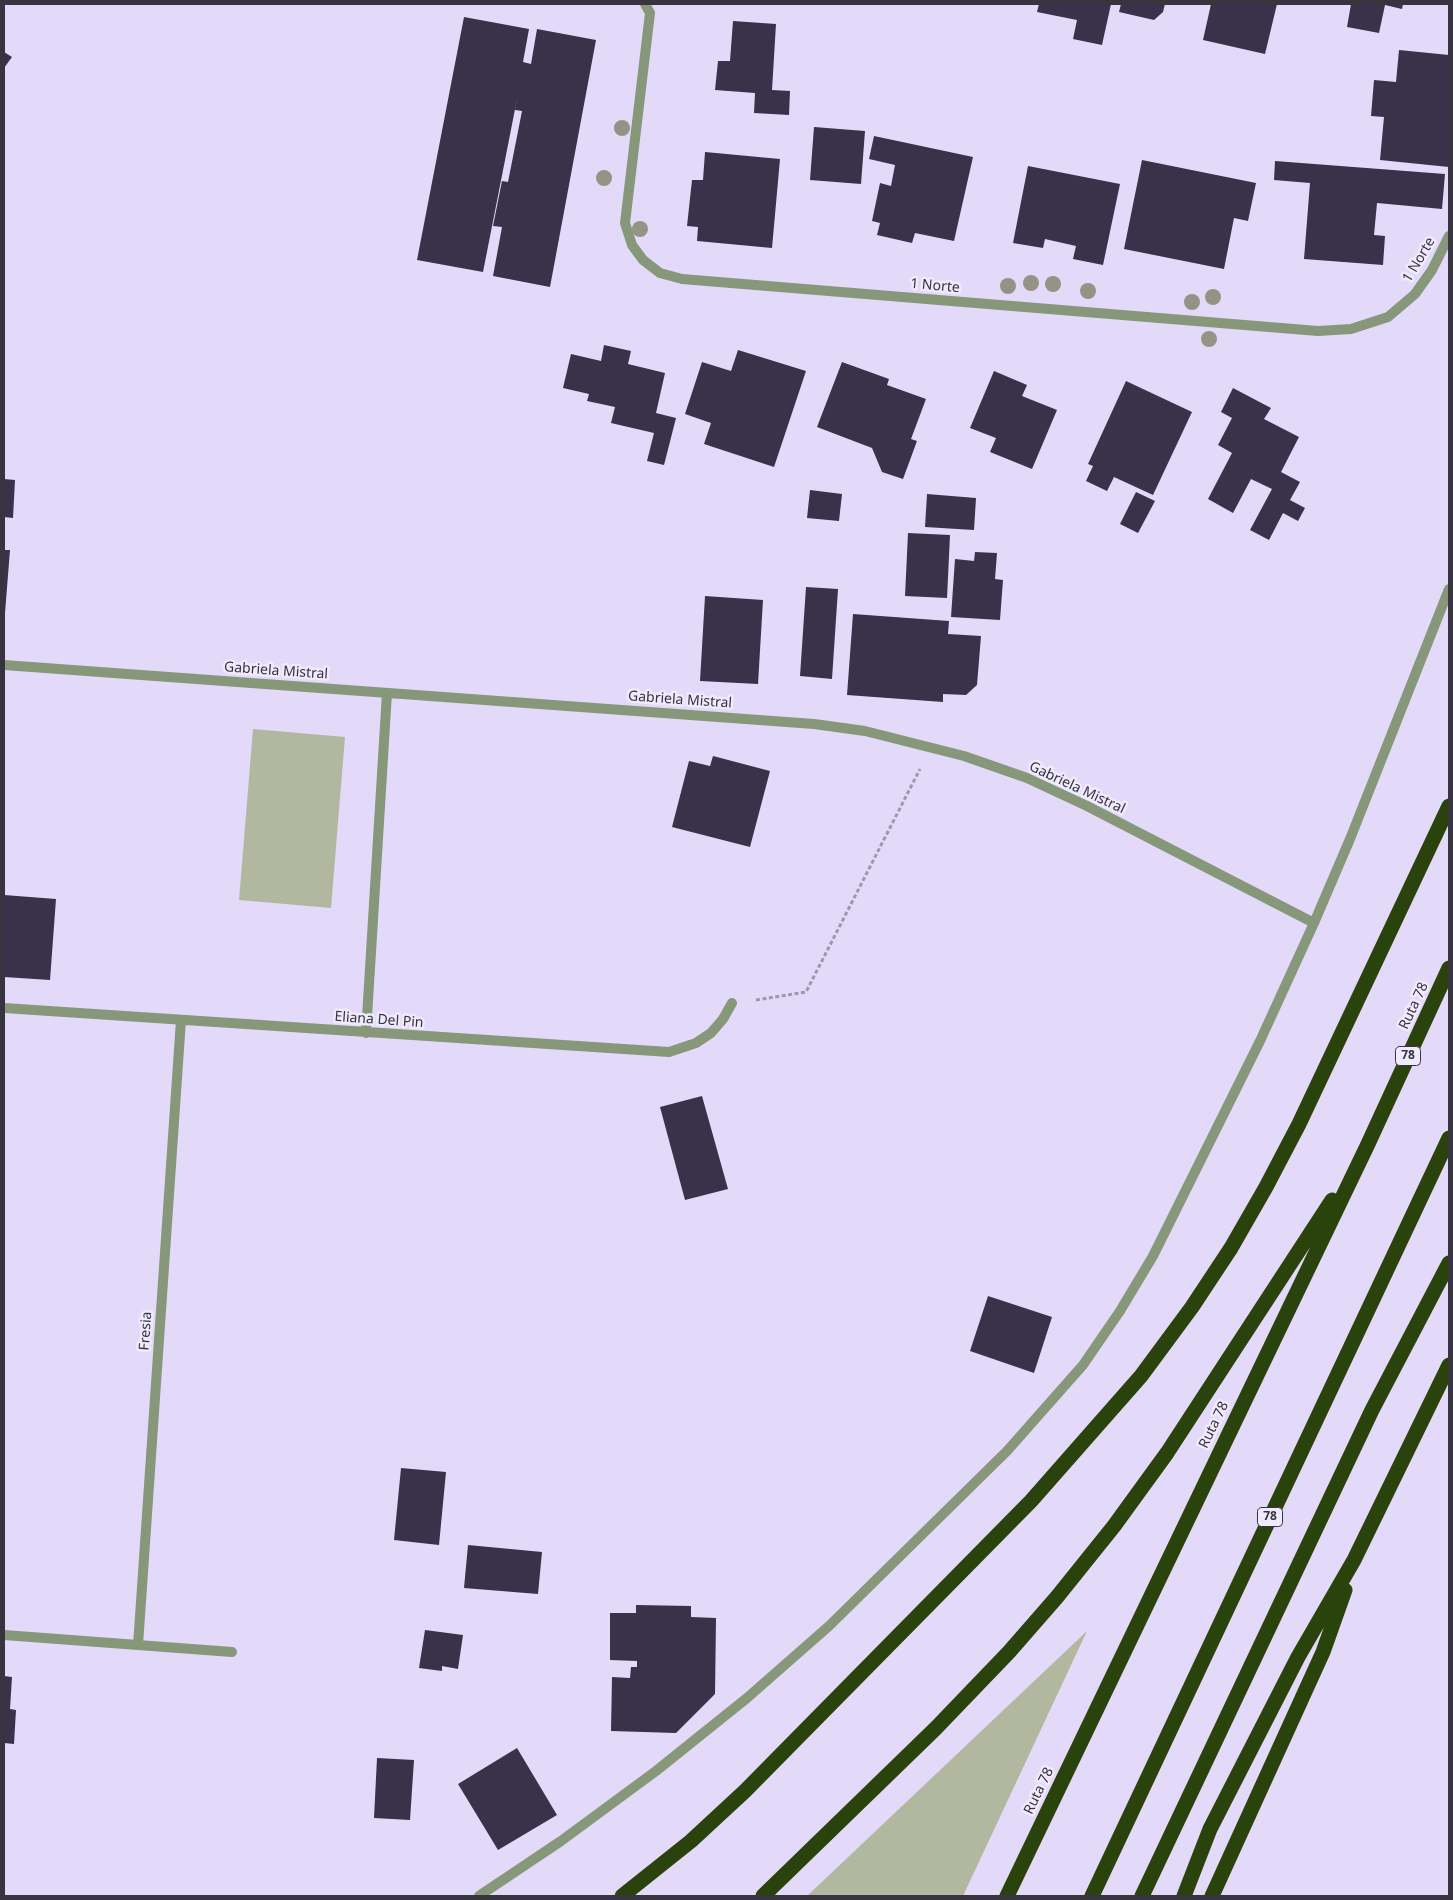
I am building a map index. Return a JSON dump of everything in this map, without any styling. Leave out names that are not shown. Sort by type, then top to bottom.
[{"type":"highway","points":[[622,1896],[691,1841],[746,1791],[1031,1501],[1141,1376],[1192,1307],[1266,1187],[1299,1124],[1449,806]]},
{"type":"highway","name":"Ruta 78","points":[[1007,1896],[1368,1144],[1449,968]]},
{"type":"highway","name":"78","points":[[1092,1896],[1449,1138]]},
{"type":"highway","points":[[763,1896],[936,1728],[1009,1652],[1057,1598],[1114,1526],[1172,1446],[1368,1144]]},
{"type":"highway","points":[[1142,1896],[1372,1410],[1449,1263]]},
{"type":"highway","points":[[1184,1896],[1210,1829],[1280,1692],[1354,1560],[1449,1365]]},
{"type":"highway","points":[[1212,1896],[1323,1652],[1354,1560]]},
{"type":"street","name":"1 Norte","points":[[645,4],[650,13],[625,223],[632,245],[643,260],[660,273],[682,279],[1318,331],[1351,330],[1388,318],[1414,294],[1432,270],[1449,236]]},
{"type":"street","points":[[479,1896],[561,1841],[648,1777],[747,1698],[829,1626],[908,1550],[1046,1409],[1083,1364],[1120,1311],[1153,1256],[1246,1068],[1314,923],[1449,590]]},
{"type":"street","name":"Gabriela Mistral","points":[[4,665],[814,724],[865,731],[932,746],[1027,778],[1087,806],[1314,923]]},
{"type":"street","points":[[366,1033],[387,693]]},
{"type":"street","name":"Eliana Del Pin","points":[[4,1008],[668,1052],[696,1043],[711,1033],[723,1020],[732,1003]]},
{"type":"street","name":"Fresia","points":[[138,1645],[181,1020]]},
{"type":"street","points":[[4,1635],[232,1652]]},
{"type":"path","points":[[732,1003],[806,992],[932,746]]},
{"type":"green space","points":[[253,729],[345,737],[331,908],[239,900]]},
{"type":"green space","points":[[1087,1631],[963,1896],[807,1896]]},
{"type":"building","points":[[1039,4],[1111,4],[1102,45],[1073,39],[1077,20],[1037,12]]},
{"type":"building","points":[[1121,4],[1165,4],[1163,12],[1154,20],[1119,12]]},
{"type":"building","points":[[1211,4],[1277,4],[1265,54],[1203,40]]},
{"type":"building","points":[[1351,4],[1403,4],[1402,9],[1385,5],[1379,33],[1347,27]]},
{"type":"building","points":[[464,17],[529,29],[523,62],[531,64],[537,29],[596,40],[550,287],[493,276],[502,227],[493,226],[502,181],[508,182],[522,111],[515,110],[518,94],[483,272],[417,260]]},
{"type":"building","points":[[733,21],[776,24],[772,90],[790,91],[789,115],[754,113],[755,93],[715,90],[718,61],[730,61]]},
{"type":"building","points":[[1399,50],[1449,55],[1449,167],[1380,160],[1384,117],[1371,116],[1374,80],[1396,82]]},
{"type":"building","points":[[4,52],[12,57],[4,68]]},
{"type":"building","points":[[814,127],[865,131],[861,184],[810,180]]},
{"type":"building","points":[[874,136],[973,157],[954,241],[915,233],[912,243],[877,235],[880,223],[872,221],[880,183],[891,186],[895,165],[869,159]]},
{"type":"building","points":[[705,152],[780,159],[772,248],[697,241],[698,227],[687,226],[692,180],[703,180]]},
{"type":"building","points":[[1142,160],[1256,183],[1248,221],[1234,218],[1224,269],[1124,249]]},
{"type":"building","points":[[1275,161],[1445,174],[1442,209],[1377,203],[1374,235],[1385,236],[1383,265],[1304,259],[1310,183],[1274,180]]},
{"type":"building","points":[[1028,166],[1120,184],[1103,265],[1073,259],[1076,246],[1045,239],[1043,248],[1013,243]]},
{"type":"building","points":[[604,345],[631,351],[628,364],[665,373],[656,413],[676,418],[664,465],[647,461],[654,433],[611,423],[615,407],[587,401],[589,394],[563,388],[571,354],[601,361]]},
{"type":"building","points":[[738,350],[806,371],[774,467],[704,444],[711,423],[685,414],[702,362],[731,371]]},
{"type":"building","points":[[842,362],[889,379],[887,385],[926,399],[911,439],[917,441],[903,479],[882,472],[872,448],[817,427]]},
{"type":"building","points":[[994,371],[1027,385],[1022,396],[1057,410],[1032,469],[990,452],[996,438],[970,428]]},
{"type":"building","points":[[1126,381],[1192,412],[1153,495],[1114,477],[1107,491],[1086,481],[1093,466],[1088,464]]},
{"type":"building","points":[[1233,388],[1271,408],[1264,419],[1299,437],[1281,472],[1300,482],[1290,500],[1305,508],[1298,521],[1283,513],[1269,540],[1250,530],[1272,489],[1251,479],[1233,513],[1208,499],[1232,453],[1218,445],[1232,418],[1221,412]]},
{"type":"building","points":[[4,479],[15,480],[13,518],[4,517]]},
{"type":"building","points":[[810,490],[842,494],[839,521],[807,518]]},
{"type":"building","points":[[1136,492],[1155,501],[1138,533],[1120,524]]},
{"type":"building","points":[[927,494],[976,498],[974,530],[925,527]]},
{"type":"building","points":[[908,533],[950,535],[947,598],[905,596]]},
{"type":"building","points":[[4,550],[10,550],[5,613],[4,613]]},
{"type":"building","points":[[975,552],[997,553],[995,579],[1003,580],[1000,620],[951,617],[955,559],[974,561]]},
{"type":"building","points":[[806,587],[838,589],[832,679],[800,676]]},
{"type":"building","points":[[705,596],[763,600],[758,684],[700,681]]},
{"type":"building","points":[[853,614],[949,621],[948,634],[981,636],[977,685],[966,695],[943,694],[943,702],[847,695]]},
{"type":"building","points":[[713,756],[770,771],[750,847],[672,827],[689,761],[710,766]]},
{"type":"building","points":[[4,895],[56,899],[50,980],[4,977]]},
{"type":"building","points":[[702,1096],[728,1189],[685,1200],[660,1107]]},
{"type":"building","points":[[988,1296],[1052,1317],[1034,1373],[970,1351]]},
{"type":"building","points":[[401,1468],[446,1472],[439,1545],[394,1540]]},
{"type":"building","points":[[468,1545],[542,1552],[538,1594],[464,1588]]},
{"type":"building","points":[[636,1605],[691,1606],[691,1617],[716,1618],[715,1694],[676,1733],[611,1731],[612,1677],[630,1678],[631,1667],[637,1667],[637,1661],[610,1660],[610,1613],[636,1613]]},
{"type":"building","points":[[425,1630],[463,1635],[458,1669],[442,1666],[442,1671],[419,1668]]},
{"type":"building","points":[[4,1676],[12,1677],[10,1709],[16,1710],[14,1744],[4,1743]]},
{"type":"building","points":[[517,1748],[557,1815],[498,1850],[458,1784]]},
{"type":"building","points":[[377,1758],[414,1760],[410,1820],[374,1818]]}]
